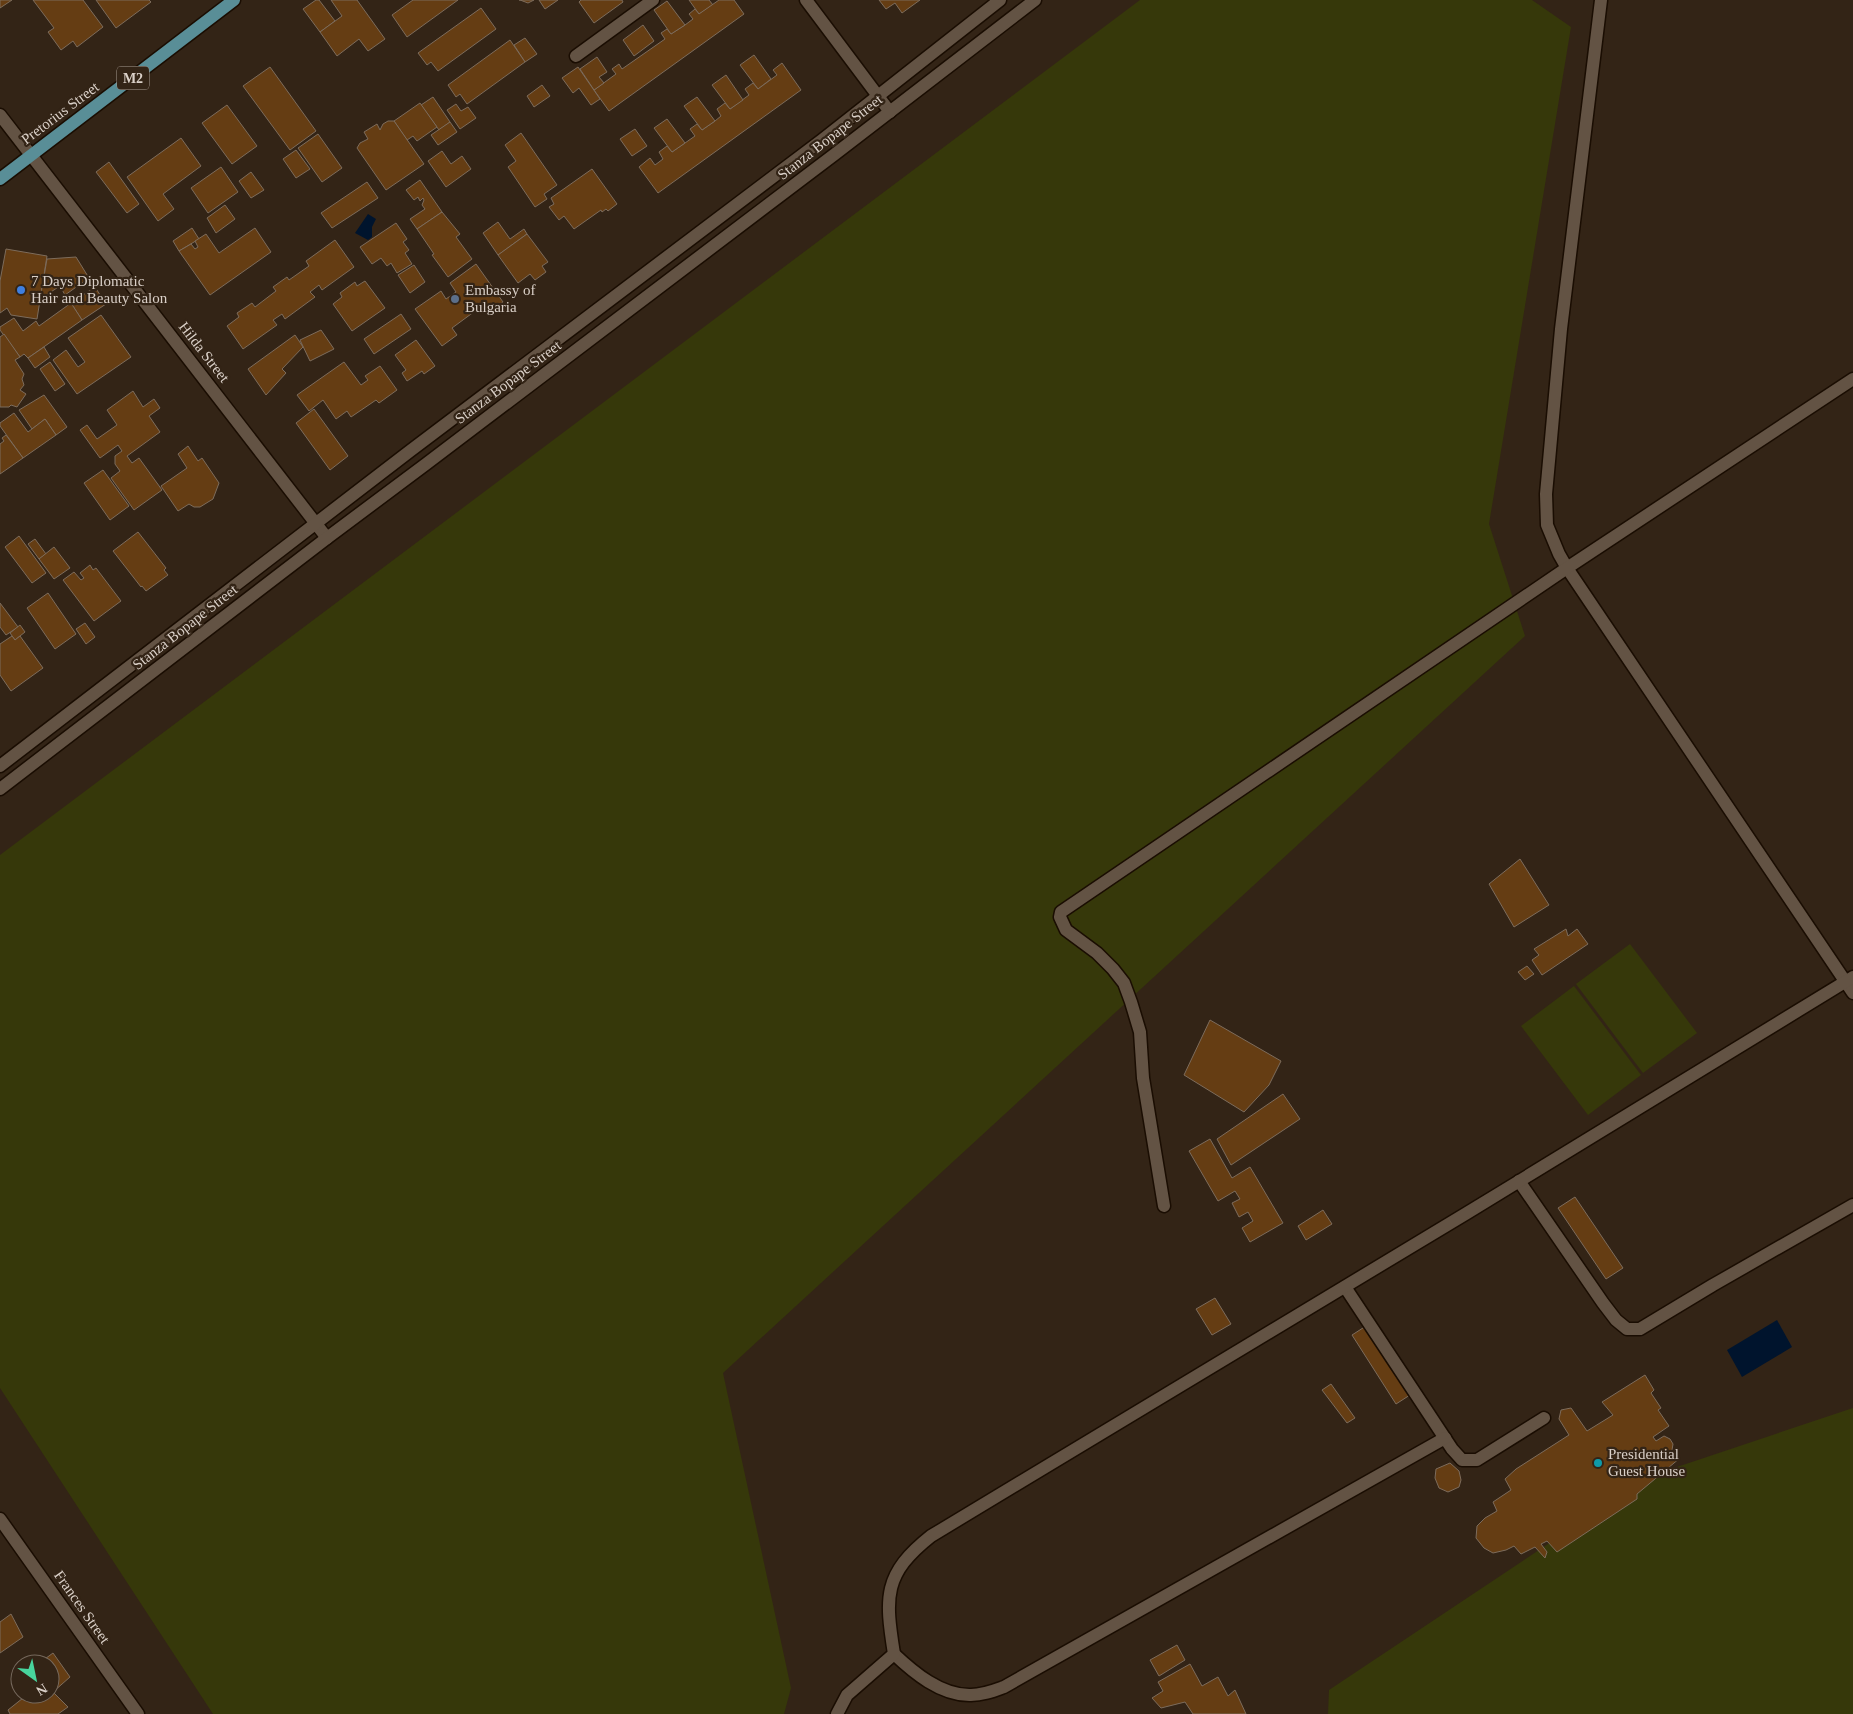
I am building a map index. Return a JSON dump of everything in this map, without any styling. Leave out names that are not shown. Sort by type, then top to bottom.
[{"type":"main road","name":"Pretorius Street","points":[[0,179],[234,0]]},
{"type":"street","points":[[576,56],[653,0]]},
{"type":"street","points":[[806,0],[890,112]]},
{"type":"street","name":"Stanza Bopape Street","points":[[0,766],[315,523],[814,146],[1000,0]]},
{"type":"street","name":"Stanza Bopape Street","points":[[0,789],[1035,0]]},
{"type":"street","points":[[1601,0],[1561,329],[1546,494],[1547,525],[1566,568],[1795,904],[1849,979],[1853,993]]},
{"type":"street","name":"Hilda Street","points":[[0,115],[327,538]]},
{"type":"street","points":[[1164,1206],[1143,1078],[1140,1032],[1136,1016],[1124,983],[1097,953],[1066,930],[1060,917],[1061,912],[1566,568],[1853,379]]},
{"type":"street","points":[[1445,1438],[1004,1687],[987,1693],[969,1695],[950,1692],[917,1674],[894,1654],[888,1613],[892,1584],[900,1566],[914,1549],[939,1531],[1345,1287],[1849,979]]},
{"type":"street","points":[[1519,1181],[1602,1303],[1616,1320],[1627,1329],[1640,1329],[1713,1284],[1853,1205]]},
{"type":"street","points":[[1345,1287],[1445,1438],[1462,1460],[1477,1460],[1544,1418]]},
{"type":"street","name":"Frances Street","points":[[0,1519],[138,1714]]},
{"type":"street","points":[[838,1714],[846,1695],[894,1654]]},
{"type":"shaded area","points":[[1140,0],[1532,0],[1571,27],[1489,524],[1525,636],[723,1373],[791,1688],[784,1714],[213,1714],[0,1388],[0,855]]},
{"type":"shaded area","points":[[1630,944],[1697,1033],[1643,1073],[1576,984]]},
{"type":"shaded area","points":[[1574,986],[1641,1075],[1588,1115],[1521,1026]]},
{"type":"shaded area","points":[[1853,1408],[1853,1714],[1328,1714],[1329,1690],[1650,1476]]},
{"type":"water","points":[[368,214],[376,219],[372,227],[372,237],[368,240],[355,233]]},
{"type":"water","points":[[1777,1320],[1792,1347],[1742,1377],[1727,1350]]},
{"type":"building","points":[[0,0],[12,0],[0,8]]},
{"type":"building","points":[[33,0],[83,0],[103,27],[77,47],[73,41],[61,50],[48,32],[54,28]]},
{"type":"building","points":[[96,0],[149,0],[151,2],[116,28]]},
{"type":"building","points":[[319,0],[335,21],[320,32],[303,9]]},
{"type":"building","points":[[331,0],[357,0],[385,39],[368,51],[359,39],[337,56],[320,32],[342,16]]},
{"type":"building","points":[[413,0],[458,0],[407,37],[392,15]]},
{"type":"building","points":[[520,0],[534,0],[528,3]]},
{"type":"building","points":[[539,0],[558,0],[545,9]]},
{"type":"building","points":[[581,0],[622,0],[623,2],[594,23],[579,2]]},
{"type":"building","points":[[689,0],[709,0],[713,5],[699,14]]},
{"type":"building","points":[[719,0],[734,0],[744,14],[609,111],[594,90],[616,74],[612,69],[619,64],[622,69],[665,39],[661,33],[667,29],[671,34],[685,25],[693,19],[689,14],[695,9],[699,14]]},
{"type":"building","points":[[879,0],[920,0],[902,13],[895,3],[886,9]]},
{"type":"building","points":[[667,1],[685,25],[671,34],[654,10]]},
{"type":"building","points":[[481,8],[496,29],[438,71],[431,62],[427,65],[418,53]]},
{"type":"building","points":[[643,25],[654,41],[634,56],[623,40]]},
{"type":"building","points":[[525,38],[537,54],[525,62],[514,45]]},
{"type":"building","points":[[510,40],[525,62],[467,104],[460,94],[456,97],[448,85]]},
{"type":"building","points":[[754,55],[771,79],[758,89],[740,65]]},
{"type":"building","points":[[597,57],[607,72],[599,77],[604,83],[594,90],[580,69]]},
{"type":"building","points":[[782,63],[801,90],[658,193],[639,167],[650,158],[655,165],[663,159],[659,152],[667,146],[672,152],[695,136],[690,129],[697,124],[702,130],[715,121],[721,116],[717,109],[725,103],[730,109],[749,95],[745,89],[753,83],[758,89],[777,75],[773,70]]},
{"type":"building","points":[[270,67],[316,131],[290,150],[243,86]]},
{"type":"building","points":[[578,67],[600,99],[591,105],[579,88],[573,93],[562,78]]},
{"type":"building","points":[[726,75],[743,100],[730,109],[712,85]]},
{"type":"building","points":[[542,85],[550,96],[534,107],[527,96]]},
{"type":"building","points":[[433,97],[450,122],[439,130],[421,105]]},
{"type":"building","points":[[697,97],[715,121],[702,130],[684,106]]},
{"type":"building","points":[[420,103],[437,127],[417,141],[413,136],[407,140],[394,121]]},
{"type":"building","points":[[456,104],[461,111],[468,107],[476,118],[460,129],[447,110]]},
{"type":"building","points":[[227,105],[257,146],[232,164],[202,123]]},
{"type":"building","points":[[667,119],[685,143],[672,152],[654,128]]},
{"type":"building","points":[[388,121],[394,121],[424,164],[386,190],[357,148],[360,143],[368,139],[364,132],[377,124],[380,130],[383,124]]},
{"type":"building","points":[[450,122],[457,132],[438,145],[431,135]]},
{"type":"building","points":[[635,129],[647,146],[632,156],[620,139]]},
{"type":"building","points":[[521,133],[557,185],[544,194],[547,199],[535,207],[508,167],[516,161],[505,145]]},
{"type":"building","points":[[318,134],[342,168],[322,182],[298,148]]},
{"type":"building","points":[[181,138],[201,166],[163,194],[174,209],[158,221],[127,177]]},
{"type":"building","points":[[296,150],[310,169],[296,178],[283,159]]},
{"type":"building","points":[[442,151],[451,164],[462,156],[471,169],[446,187],[428,161]]},
{"type":"building","points":[[109,162],[139,204],[127,213],[96,172]]},
{"type":"building","points":[[221,167],[238,192],[208,213],[191,188]]},
{"type":"building","points":[[592,169],[617,204],[608,211],[606,209],[602,212],[601,210],[574,229],[564,216],[559,220],[549,207],[554,204],[551,198]]},
{"type":"building","points":[[251,172],[264,190],[251,198],[239,181]]},
{"type":"building","points":[[420,180],[442,212],[417,229],[410,219],[425,209],[422,205],[424,200],[423,198],[420,201],[418,197],[414,200],[406,190]]},
{"type":"building","points":[[367,182],[378,198],[332,228],[321,213]]},
{"type":"building","points":[[225,205],[235,219],[216,233],[207,218]]},
{"type":"building","points":[[442,212],[460,234],[456,237],[472,259],[448,277],[432,255],[434,254],[417,229]]},
{"type":"building","points":[[498,222],[510,239],[524,229],[527,234],[498,255],[483,233]]},
{"type":"building","points":[[396,223],[407,239],[403,242],[409,250],[405,253],[412,264],[397,273],[391,263],[387,266],[381,258],[372,264],[360,247]]},
{"type":"building","points":[[192,228],[199,239],[179,251],[173,241]]},
{"type":"building","points":[[255,228],[271,252],[210,295],[179,251],[191,244],[195,249],[198,247],[195,241],[206,234],[219,253]]},
{"type":"building","points":[[527,234],[548,262],[542,266],[546,272],[535,280],[530,274],[518,283],[498,255]]},
{"type":"building","points":[[335,240],[354,267],[322,290],[319,285],[310,292],[315,297],[285,319],[282,314],[273,320],[277,325],[243,349],[227,326],[239,317],[237,313],[252,303],[255,307],[276,291],[273,287],[287,277],[289,280],[309,266],[306,261]]},
{"type":"building","name":"7 Days Diplomatic Hair and Beauty Salon","points":[[6,249],[47,256],[37,319],[11,315],[7,308],[0,313],[0,281]]},
{"type":"building","points":[[76,257],[89,278],[65,295],[60,286],[40,299],[47,259]]},
{"type":"building","points":[[476,264],[503,302],[487,313],[482,306],[452,328],[457,335],[442,346],[415,309],[441,291],[446,299],[456,292],[450,283]]},
{"type":"building","points":[[414,265],[425,282],[410,293],[398,275]]},
{"type":"building","points":[[365,281],[385,308],[352,331],[333,304],[342,297],[340,293],[355,282],[357,286]]},
{"type":"building","points":[[95,287],[106,304],[82,320],[71,303]]},
{"type":"building","points":[[71,303],[82,320],[28,358],[24,354],[20,357],[0,330],[0,327],[14,318],[23,331],[36,321],[39,326]]},
{"type":"building","points":[[401,314],[411,329],[374,354],[364,339]]},
{"type":"building","points":[[101,315],[131,357],[77,394],[53,360],[66,350],[78,367],[85,362],[68,338]]},
{"type":"building","points":[[321,330],[334,349],[310,361],[300,340]]},
{"type":"building","points":[[4,334],[20,357],[15,360],[24,374],[22,379],[24,385],[20,390],[26,394],[17,407],[11,405],[9,407],[0,407],[0,337]]},
{"type":"building","points":[[295,335],[303,347],[282,369],[286,373],[266,395],[248,369]]},
{"type":"building","points":[[416,340],[435,366],[424,374],[422,371],[407,381],[402,373],[406,370],[395,355]]},
{"type":"building","points":[[44,347],[50,357],[35,368],[28,358]]},
{"type":"building","points":[[50,362],[65,384],[55,391],[40,369]]},
{"type":"building","points":[[344,362],[361,385],[368,380],[365,376],[380,366],[397,390],[379,403],[376,400],[351,417],[347,411],[336,419],[323,400],[309,411],[297,395]]},
{"type":"building","points":[[133,391],[143,407],[154,399],[160,408],[149,416],[160,432],[127,456],[132,463],[139,458],[162,490],[134,510],[111,478],[120,471],[115,464],[115,456],[122,451],[118,445],[100,458],[80,430],[87,425],[97,439],[117,425],[107,410]]},
{"type":"building","points":[[44,395],[67,427],[56,435],[45,419],[32,429],[19,410]]},
{"type":"building","points":[[314,409],[348,456],[330,470],[296,423]]},
{"type":"building","points":[[14,413],[28,432],[45,419],[56,435],[23,458],[0,426],[0,423]]},
{"type":"building","points":[[6,435],[23,458],[0,474],[0,444],[4,441],[2,438]]},
{"type":"building","points":[[188,446],[198,461],[202,458],[219,483],[213,499],[200,507],[194,507],[189,504],[178,511],[161,486],[187,468],[178,454]]},
{"type":"building","points":[[103,470],[129,506],[110,520],[84,483]]},
{"type":"building","points":[[138,532],[166,568],[164,570],[168,575],[146,591],[113,551]]},
{"type":"building","points":[[19,536],[46,573],[32,583],[5,547]]},
{"type":"building","points":[[35,539],[46,554],[39,559],[28,544]]},
{"type":"building","points":[[54,547],[70,568],[54,579],[39,559]]},
{"type":"building","points":[[90,565],[93,570],[96,568],[121,601],[94,621],[63,580],[74,572],[81,580],[84,578],[80,573]]},
{"type":"building","points":[[48,593],[76,634],[55,649],[27,608]]},
{"type":"building","points":[[0,603],[18,627],[6,635],[0,627]]},
{"type":"building","points":[[85,623],[95,637],[86,644],[76,629]]},
{"type":"building","points":[[20,625],[25,632],[15,640],[10,633]]},
{"type":"building","points":[[12,636],[15,640],[20,636],[43,668],[11,691],[0,675],[0,644]]},
{"type":"building","points":[[1520,859],[1549,905],[1514,927],[1489,884]]},
{"type":"building","points":[[1566,929],[1568,936],[1577,929],[1588,944],[1542,975],[1532,960],[1539,955],[1534,949]]},
{"type":"building","points":[[1527,966],[1534,974],[1525,980],[1518,972]]},
{"type":"building","points":[[1210,1020],[1281,1061],[1269,1085],[1244,1112],[1184,1075]]},
{"type":"building","points":[[1283,1094],[1300,1119],[1231,1165],[1217,1139]]},
{"type":"building","points":[[1210,1139],[1232,1178],[1250,1167],[1283,1223],[1250,1242],[1242,1228],[1253,1221],[1248,1212],[1239,1217],[1232,1203],[1240,1199],[1235,1191],[1218,1201],[1189,1151]]},
{"type":"building","points":[[1575,1197],[1623,1268],[1606,1279],[1558,1208]]},
{"type":"building","points":[[1323,1210],[1332,1224],[1306,1240],[1298,1226]]},
{"type":"building","points":[[1215,1298],[1231,1324],[1212,1335],[1196,1309]]},
{"type":"building","points":[[1366,1326],[1410,1395],[1396,1404],[1352,1335]]},
{"type":"building","name":"Presidential Guest House","points":[[1645,1375],[1654,1390],[1651,1393],[1661,1408],[1658,1410],[1669,1426],[1653,1437],[1656,1441],[1664,1436],[1670,1439],[1673,1444],[1671,1456],[1680,1458],[1637,1494],[1637,1499],[1557,1552],[1547,1541],[1541,1544],[1547,1552],[1545,1558],[1535,1547],[1521,1554],[1514,1546],[1493,1553],[1484,1548],[1476,1538],[1477,1526],[1485,1518],[1497,1511],[1493,1502],[1511,1490],[1505,1479],[1516,1469],[1569,1435],[1559,1419],[1561,1410],[1571,1408],[1587,1431],[1613,1415],[1602,1402]]},
{"type":"building","points":[[1331,1384],[1355,1418],[1347,1423],[1322,1390]]},
{"type":"building","points":[[1450,1463],[1459,1471],[1461,1480],[1459,1487],[1448,1492],[1439,1488],[1435,1478],[1436,1469]]},
{"type":"building","points":[[11,1614],[23,1637],[0,1653],[0,1622]]},
{"type":"building","points":[[1177,1645],[1185,1660],[1159,1676],[1150,1660]]},
{"type":"building","points":[[60,1663],[70,1677],[60,1686]]},
{"type":"building","points":[[1190,1664],[1202,1686],[1218,1677],[1228,1696],[1235,1690],[1246,1714],[1193,1714],[1185,1702],[1161,1708],[1152,1698],[1163,1691],[1158,1682]]},
{"type":"building","points":[[60,1699],[68,1707],[58,1714],[10,1714],[8,1710],[16,1704],[60,1704]]},
{"type":"place","name":"7 Days Diplomatic Hair and Beauty Salon","points":[[21,290]]},
{"type":"place","name":"Embassy of Bulgaria","points":[[455,299]]},
{"type":"place","name":"Presidential Guest House","points":[[1598,1463]]}]
